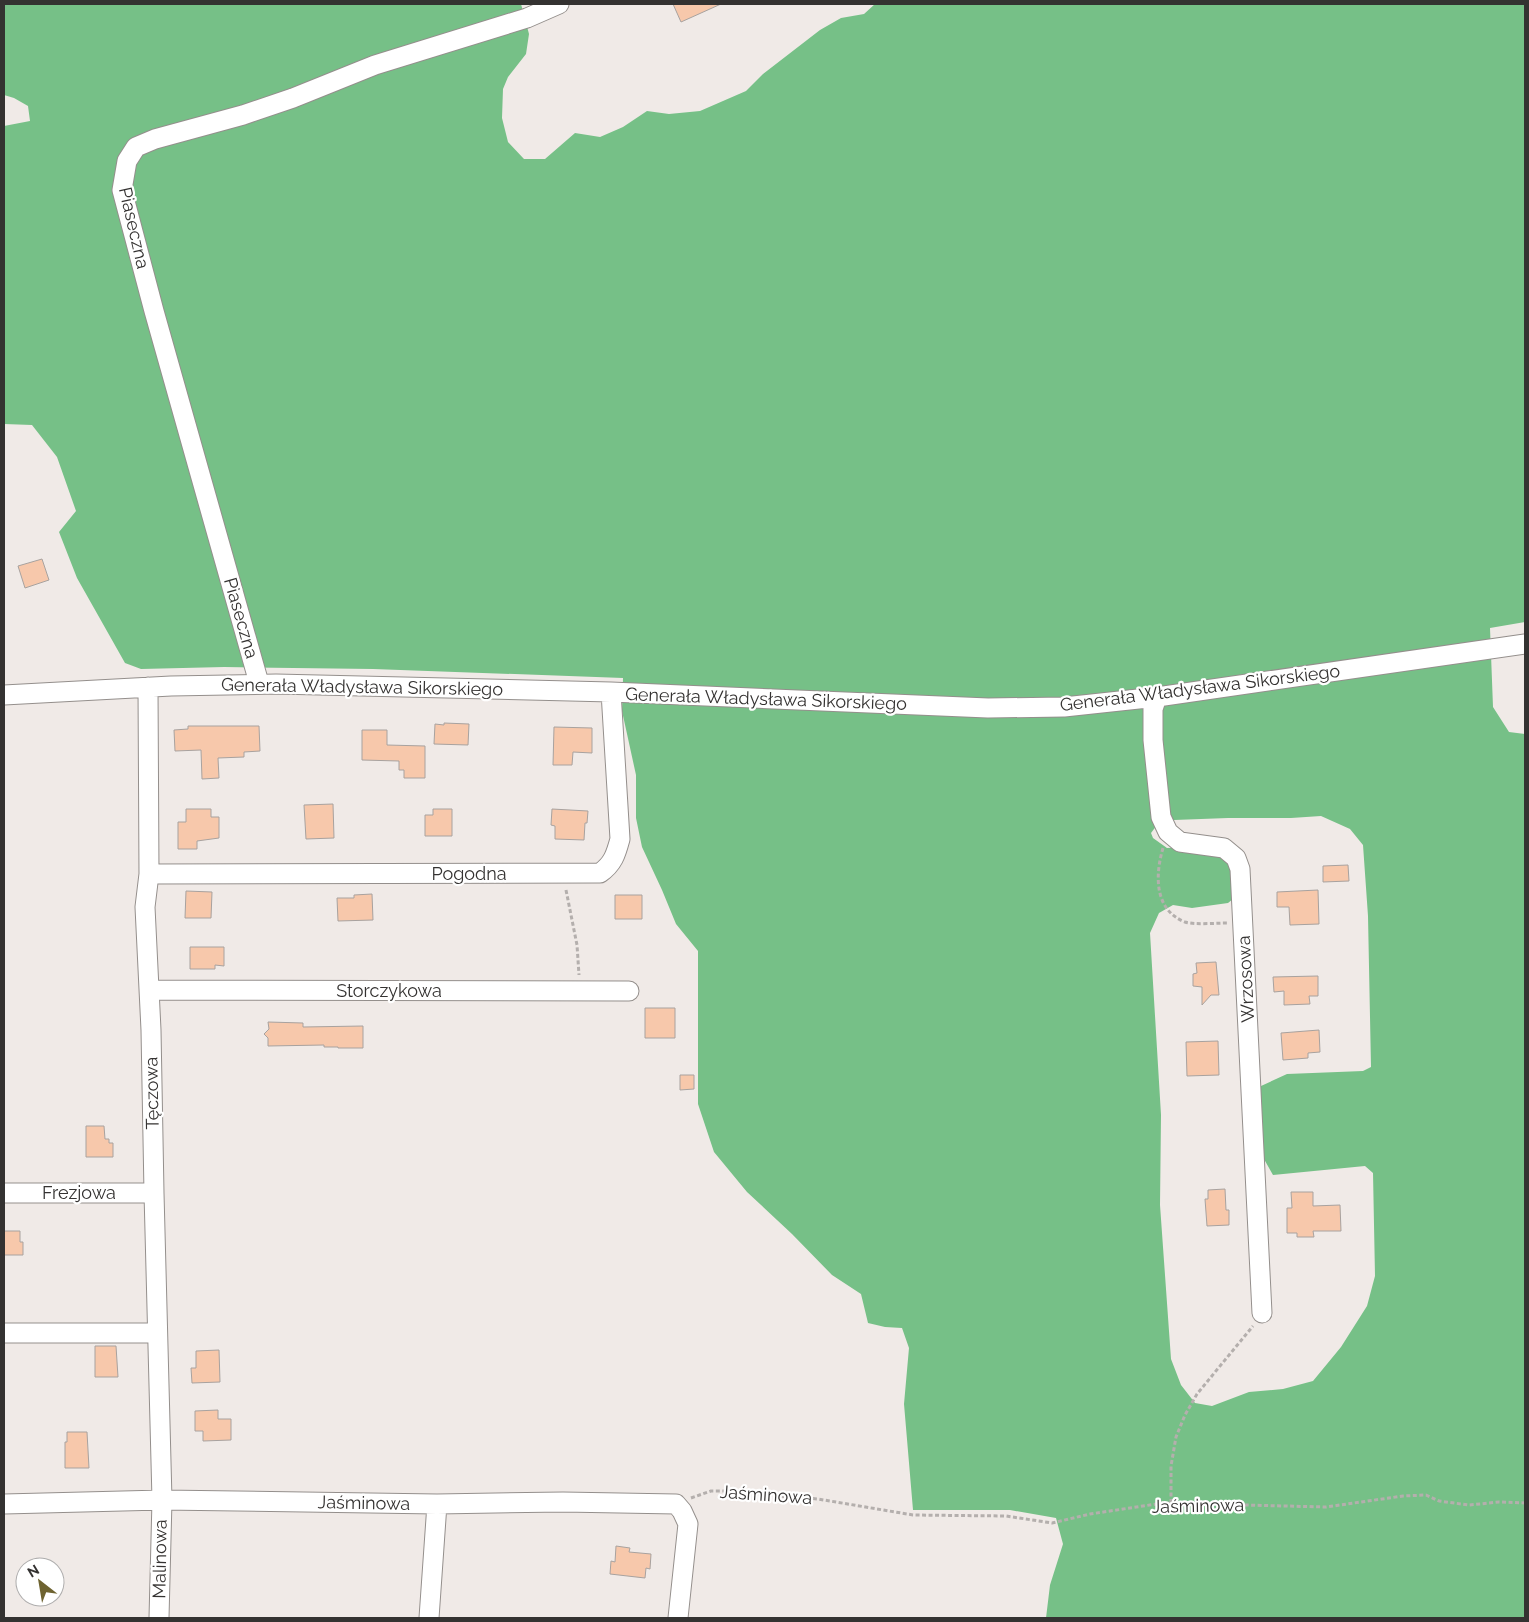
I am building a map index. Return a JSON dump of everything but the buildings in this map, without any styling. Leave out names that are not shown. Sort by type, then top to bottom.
[{"type":"street","name":"Piaseczna","points":[[259,683],[154,311],[122,190],[127,161],[136,147],[155,139],[243,115],[293,98],[375,65],[527,18],[560,4]]},
{"type":"street","name":"Generała Władysława Sikorskiego","points":[[4,696],[148,687],[259,683],[611,692],[988,708],[1064,707],[1157,697],[1525,644]]},
{"type":"street","name":"Tęczowa","points":[[148,687],[149,874],[145,907],[149,990],[162,1500]]},
{"type":"street","name":"Pogodna","points":[[149,874],[600,873],[609,867],[616,856],[620,839],[611,692]]},
{"type":"street","points":[[1157,697],[1154,709],[1154,740],[1161,817],[1168,832]]},
{"type":"street","name":"Wrzosowa","points":[[1168,832],[1180,842],[1224,848],[1236,858],[1240,869],[1262,1313]]},
{"type":"street","name":"Storczykowa","points":[[149,990],[629,991]]},
{"type":"street","name":"Frezjowa","points":[[4,1193],[154,1193]]},
{"type":"street","points":[[4,1333],[157,1333]]},
{"type":"street","name":"Jaśminowa","points":[[4,1504],[162,1500],[437,1504],[562,1502],[676,1504]]},
{"type":"street","name":"Malinowa","points":[[159,1618],[162,1500]]},
{"type":"street","points":[[429,1618],[437,1504]]},
{"type":"street","points":[[676,1504],[688,1524],[678,1618]]},
{"type":"path","points":[[1168,832],[1157,870],[1160,899],[1171,914],[1186,923],[1243,923]]},
{"type":"path","points":[[568,874],[566,898],[578,944],[579,973],[591,992]]},
{"type":"path","points":[[1171,1504],[1171,1466],[1176,1438],[1185,1414],[1198,1394],[1262,1313]]},
{"type":"path","name":"Jaśminowa","points":[[676,1504],[711,1491],[737,1490],[778,1496],[818,1498],[913,1515],[1006,1516],[1052,1523],[1090,1514],[1171,1504],[1326,1507],[1403,1496],[1426,1495],[1439,1501],[1469,1505],[1499,1502],[1525,1503]]},
{"type":"green space","points":[[4,4],[521,4],[529,34],[526,54],[508,77],[503,89],[502,118],[508,142],[524,159],[545,159],[575,133],[600,137],[623,127],[647,111],[669,114],[700,111],[746,91],[763,74],[820,30],[841,18],[864,14],[875,4],[1525,4],[1525,622],[1490,628],[1493,707],[1509,732],[1525,734],[1525,1618],[1046,1618],[1050,1585],[1063,1544],[1056,1518],[1010,1510],[913,1510],[904,1404],[909,1348],[902,1328],[868,1323],[861,1294],[832,1275],[747,1192],[714,1152],[698,1104],[698,951],[676,924],[642,847],[636,818],[636,775],[622,711],[623,678],[373,669],[224,667],[141,669],[125,663],[77,578],[59,532],[76,511],[57,457],[32,425],[4,424],[4,126],[30,121],[28,106],[4,95]],"holes":[[[1321,816],[1350,829],[1363,845],[1368,916],[1371,1067],[1363,1071],[1287,1074],[1261,1086],[1260,1152],[1273,1175],[1365,1166],[1373,1173],[1375,1276],[1367,1306],[1341,1347],[1313,1381],[1283,1389],[1249,1392],[1212,1406],[1195,1403],[1181,1385],[1171,1359],[1160,1205],[1161,1115],[1150,933],[1159,913],[1173,905],[1192,908],[1228,903],[1238,895],[1231,863],[1221,852],[1191,847],[1167,848],[1153,838],[1151,833],[1157,825],[1174,820]]]}]
